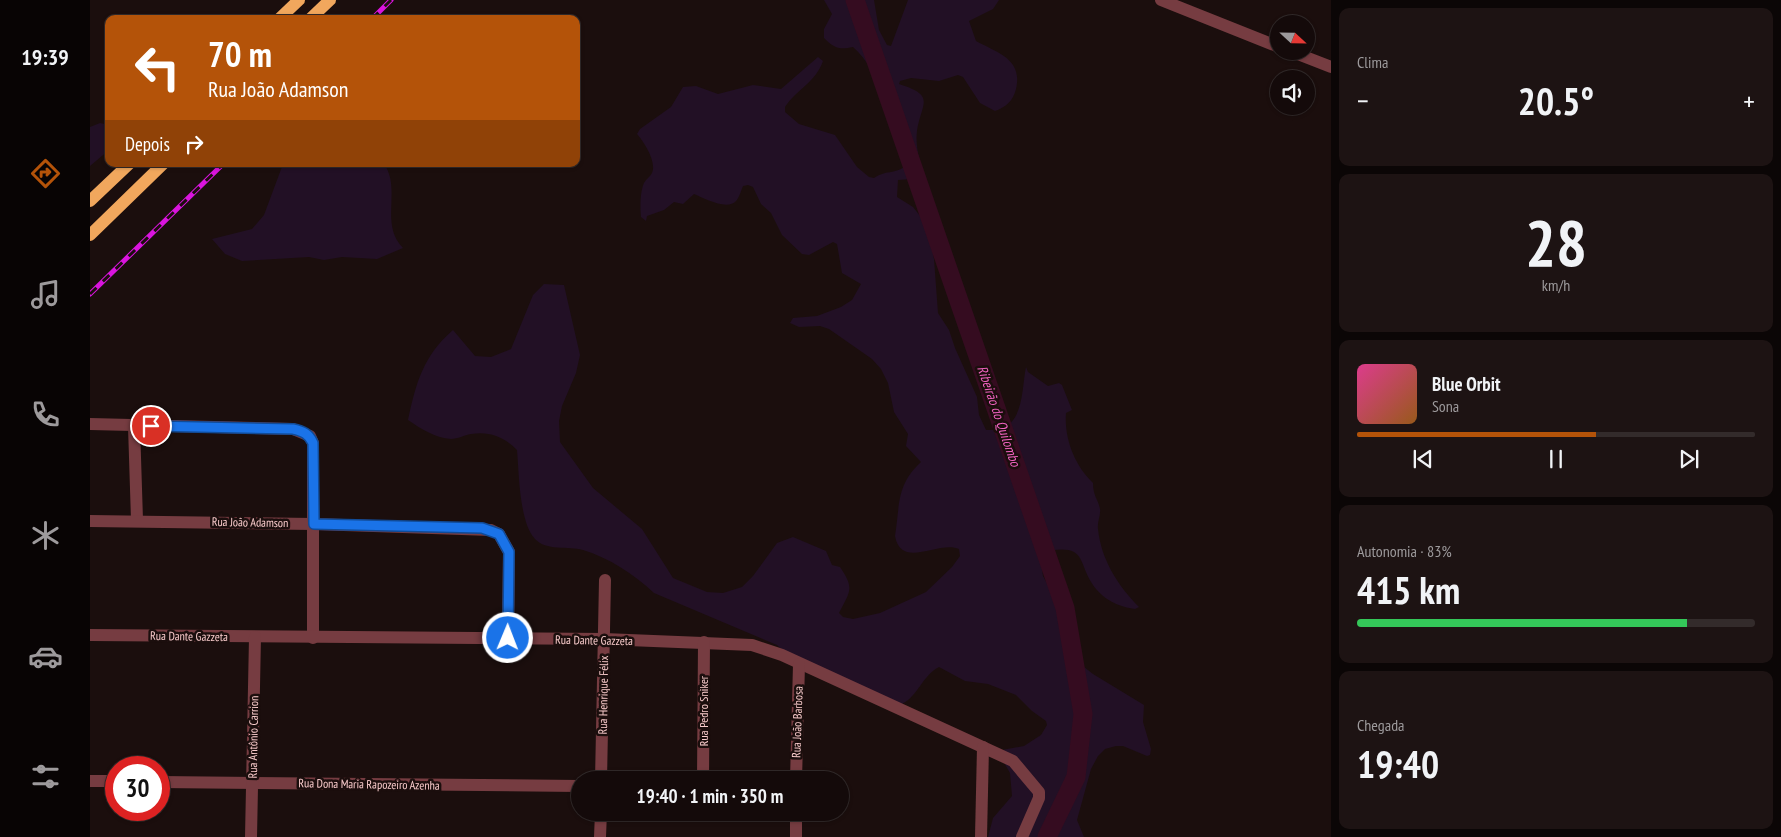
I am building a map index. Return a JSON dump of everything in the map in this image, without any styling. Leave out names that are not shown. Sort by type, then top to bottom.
[{"type":"main road","points":[[283,15],[299,0]]},
{"type":"main road","points":[[314,15],[330,0]]},
{"type":"main road","points":[[90,200],[126,167]]},
{"type":"main road","points":[[90,235],[160,167]]},
{"type":"street","points":[[1161,0],[1270,43]]},
{"type":"street","points":[[1313,60],[1331,67]]},
{"type":"street","points":[[90,424],[293,429],[310,436],[313,443],[313,638]]},
{"type":"street","points":[[134,426],[137,520]]},
{"type":"street","name":"Rua João Adamson","points":[[90,521],[137,520],[482,528],[499,534],[509,552],[508,638]]},
{"type":"street","name":"Rua Henrique Félix","points":[[601,771],[605,580]]},
{"type":"street","name":"Rua Dante Gazzeta","points":[[90,635],[604,639],[704,642],[752,645],[767,648],[1013,761],[1039,792],[1039,798],[1022,837]]},
{"type":"street","name":"Rua Antônio Carrion","points":[[251,837],[255,637]]},
{"type":"street","name":"Rua Pedro Sniker","points":[[703,771],[704,642]]},
{"type":"street","name":"Rua João Barbosa","points":[[796,771],[799,664]]},
{"type":"street","points":[[981,837],[983,747]]},
{"type":"street","points":[[90,781],[105,782]]},
{"type":"street","name":"Rua Dona Maria Rapozeiro Azenha","points":[[170,782],[571,786]]},
{"type":"street","points":[[600,837],[601,821]]},
{"type":"street","points":[[796,821],[796,837]]},
{"type":"shaded area","points":[[824,0],[874,0],[879,30],[887,45],[891,46],[908,0],[999,0],[993,9],[969,21],[976,41],[1007,58],[1012,64],[1016,71],[1017,79],[1013,97],[1006,105],[995,111],[980,103],[963,77],[958,75],[939,81],[911,78],[900,81],[899,84],[918,92],[924,101],[917,131],[917,143],[918,155],[925,178],[898,180],[897,197],[913,207],[924,221],[930,237],[934,259],[938,313],[949,330],[977,397],[979,415],[986,430],[1002,428],[1014,418],[1021,402],[1026,367],[1028,372],[1048,386],[1059,383],[1062,385],[1072,410],[1066,413],[1069,442],[1081,469],[1093,483],[1100,509],[1098,529],[1103,551],[1118,581],[1139,607],[1135,609],[1119,605],[1099,593],[1090,580],[1080,558],[1074,552],[1053,550],[1040,553],[1043,576],[1064,615],[1066,653],[1093,674],[1144,705],[1143,722],[1151,749],[1150,755],[1147,756],[1123,746],[1116,746],[1105,749],[1098,756],[1091,769],[1077,820],[1084,837],[988,837],[993,818],[1012,796],[1010,773],[1002,759],[1002,750],[1024,746],[1041,735],[1047,725],[1046,721],[1032,711],[1016,695],[988,684],[965,681],[939,667],[928,675],[912,696],[902,704],[796,663],[777,645],[654,593],[630,573],[602,557],[583,550],[551,547],[540,543],[530,531],[523,509],[517,450],[502,438],[478,433],[454,439],[445,438],[418,427],[408,420],[422,371],[434,350],[453,330],[475,356],[491,357],[511,349],[533,295],[544,284],[564,285],[580,355],[576,373],[562,406],[559,421],[560,442],[593,488],[642,529],[673,578],[707,592],[723,593],[742,587],[753,576],[777,543],[793,537],[826,551],[832,565],[840,567],[848,580],[849,590],[839,613],[843,617],[853,619],[880,613],[926,592],[952,567],[960,556],[959,549],[951,547],[913,553],[905,551],[899,546],[895,536],[900,496],[903,487],[921,462],[906,446],[908,434],[894,412],[888,383],[881,369],[872,359],[829,329],[820,326],[799,327],[790,323],[793,318],[817,316],[841,307],[852,300],[861,284],[842,273],[837,244],[833,242],[809,255],[802,254],[782,235],[771,213],[761,204],[753,187],[748,185],[743,186],[738,198],[732,204],[715,203],[694,194],[683,204],[674,202],[664,210],[647,216],[646,221],[641,217],[643,187],[652,173],[653,163],[649,152],[637,134],[640,129],[671,107],[683,87],[696,86],[718,94],[753,85],[781,89],[818,57],[823,61],[816,75],[790,101],[785,107],[785,112],[799,124],[835,135],[857,167],[869,177],[874,178],[904,167],[894,119],[881,86],[872,71],[853,47],[837,47],[824,38],[824,29],[832,14]]},
{"type":"shaded area","points":[[100,123],[105,124],[105,153],[90,166],[90,127]]},
{"type":"shaded area","points":[[282,167],[386,167],[391,184],[392,228],[396,239],[403,248],[377,259],[342,257],[324,260],[309,257],[242,261],[225,254],[212,239],[252,229],[264,215]]},
{"type":"waterway","name":"Ribeirão do Quilombo","points":[[855,0],[1065,608],[1083,714],[1076,777],[1047,837]]},
{"type":"railway","points":[[376,15],[391,0]]},
{"type":"railway","points":[[90,294],[220,167]]},
{"type":"route","points":[[151,426],[293,429],[304,432],[310,436],[313,443],[314,524],[482,528],[499,534],[509,552],[508,638]]}]
